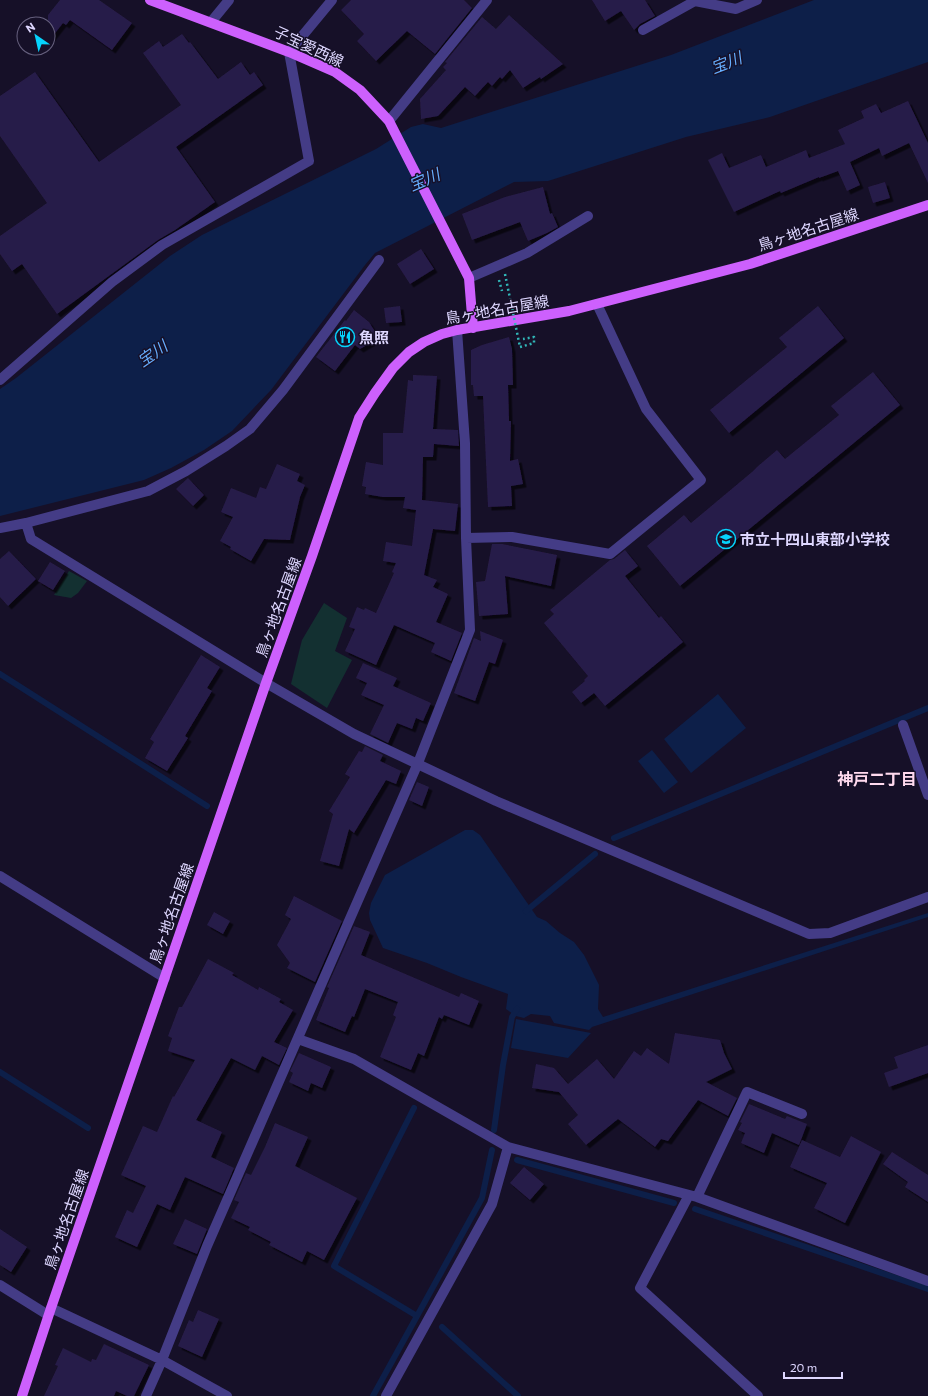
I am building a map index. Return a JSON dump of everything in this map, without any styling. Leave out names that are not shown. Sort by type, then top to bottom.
[{"type":"main road","name":"子宝愛西線","points":[[150,0],[289,52],[335,72],[360,90],[390,124],[469,278],[473,328]]},
{"type":"main road","name":"鳥ヶ地名古屋線","points":[[22,1396],[49,1312],[359,418],[384,380],[409,352],[424,342],[442,334],[457,330],[569,311],[750,264],[928,205]]},
{"type":"street","points":[[211,22],[229,0]]},
{"type":"street","points":[[0,380],[112,282],[162,245],[309,161],[289,52],[332,0]]},
{"type":"street","points":[[390,124],[487,0]]},
{"type":"street","points":[[643,30],[695,1],[736,8],[757,0]]},
{"type":"street","points":[[469,278],[527,253],[588,216]]},
{"type":"street","points":[[0,528],[26,523],[148,491],[186,471],[226,446],[250,428],[283,390],[379,260]]},
{"type":"street","points":[[466,538],[512,537],[610,554],[701,480],[646,409],[597,304]]},
{"type":"street","points":[[146,1396],[162,1360],[207,1246],[418,763],[470,630],[466,538],[465,443],[457,330]]},
{"type":"street","points":[[26,523],[31,539],[266,683],[354,734],[496,800],[809,934],[830,933],[928,897]]},
{"type":"street","points":[[903,725],[928,795]]},
{"type":"street","points":[[0,876],[165,978]]},
{"type":"street","points":[[298,1038],[354,1059],[508,1147],[693,1196],[928,1281]]},
{"type":"street","points":[[758,1396],[640,1288],[693,1196],[747,1092],[802,1114]]},
{"type":"street","points":[[386,1396],[492,1204],[508,1147]]},
{"type":"street","points":[[0,1285],[49,1312],[162,1360],[227,1396]]},
{"type":"path","points":[[505,274],[520,347],[534,342],[534,337],[523,339]]},
{"type":"green space","points":[[69,571],[87,581],[78,593],[71,598],[54,595]]},
{"type":"green space","points":[[324,603],[347,618],[335,651],[352,660],[327,708],[291,684],[302,640]]},
{"type":"water","name":"宝川","points":[[814,0],[928,0],[928,62],[770,117],[686,137],[548,181],[514,182],[375,253],[271,390],[232,431],[204,450],[171,468],[144,480],[0,516],[0,389],[170,256],[202,235],[376,149],[411,127],[423,124],[441,128],[671,55]]},
{"type":"water","points":[[718,694],[746,728],[691,773],[664,739]]},
{"type":"water","points":[[652,750],[678,782],[664,793],[638,761]]},
{"type":"water","points":[[465,830],[473,830],[480,835],[537,917],[546,921],[574,942],[584,955],[599,985],[598,1009],[603,1017],[928,913],[928,917],[592,1027],[589,1030],[554,1023],[550,1016],[531,1014],[524,1018],[516,1016],[506,1009],[508,994],[383,948],[370,920],[369,913],[371,903],[385,875]]},
{"type":"water","points":[[516,1019],[591,1033],[568,1058],[511,1048]]},
{"type":"building","points":[[60,0],[99,0],[132,23],[112,50],[70,20],[66,25],[63,23],[56,32],[56,16],[48,15]]},
{"type":"building","points":[[351,0],[464,0],[472,8],[435,54],[407,31],[376,61],[357,41],[364,34],[341,10]]},
{"type":"building","points":[[592,0],[645,0],[655,16],[640,24],[634,30],[621,11],[605,21]]},
{"type":"building","points":[[509,15],[563,64],[541,79],[540,77],[523,88],[510,70],[502,79],[500,77],[492,86],[488,82],[475,96],[465,87],[438,116],[421,119],[420,99],[446,70],[443,67],[447,63],[445,62],[482,17],[496,29]]},
{"type":"building","points":[[182,34],[189,43],[190,42],[218,79],[241,62],[250,75],[254,72],[263,85],[176,147],[215,202],[158,240],[57,314],[22,264],[12,271],[0,254],[0,236],[47,203],[0,136],[0,96],[35,72],[99,162],[181,105],[143,53],[159,41],[163,47]]},
{"type":"building","points":[[908,101],[928,143],[928,183],[909,143],[882,156],[879,148],[850,162],[860,185],[847,191],[838,171],[819,177],[781,193],[780,191],[734,212],[708,160],[722,153],[729,168],[761,155],[766,167],[806,150],[809,158],[845,144],[838,130],[864,118],[861,111],[876,104],[881,113]]},
{"type":"building","points":[[885,182],[890,198],[873,203],[868,187]]},
{"type":"building","points":[[543,187],[550,214],[552,213],[558,227],[528,241],[520,222],[472,240],[462,214],[505,197]]},
{"type":"building","points":[[421,249],[434,269],[410,284],[397,264]]},
{"type":"building","points":[[400,306],[402,322],[386,323],[384,308]]},
{"type":"building","points":[[818,306],[844,338],[729,433],[710,410],[787,347],[779,338]]},
{"type":"building","points":[[354,310],[369,322],[379,338],[360,349],[355,345],[335,371],[316,357]]},
{"type":"building","points":[[509,337],[512,349],[513,385],[508,385],[509,421],[511,421],[510,461],[518,459],[523,484],[511,486],[512,506],[488,507],[483,396],[474,396],[473,385],[471,385],[471,350]]},
{"type":"building","points":[[873,372],[900,405],[680,586],[647,546],[684,515],[691,523],[777,450],[785,459],[839,415],[831,406]]},
{"type":"building","points":[[413,375],[437,376],[433,429],[458,430],[459,446],[434,444],[433,457],[423,457],[422,500],[458,504],[455,531],[433,529],[424,575],[437,580],[433,587],[448,594],[436,622],[462,633],[451,661],[431,652],[435,643],[394,625],[376,665],[345,651],[355,629],[349,627],[357,607],[364,610],[365,608],[376,613],[394,573],[392,572],[396,563],[383,561],[386,542],[412,546],[416,510],[403,508],[405,497],[383,497],[365,494],[366,487],[362,486],[366,462],[383,465],[383,433],[403,433],[408,380],[413,381]]},
{"type":"building","points":[[277,464],[300,474],[297,481],[305,485],[300,497],[290,540],[264,539],[251,561],[230,549],[231,547],[220,541],[233,517],[221,512],[231,488],[256,498],[260,487],[266,489]]},
{"type":"building","points":[[188,478],[204,495],[193,506],[176,489]]},
{"type":"building","points":[[492,544],[502,544],[557,555],[551,586],[505,576],[508,614],[479,616],[476,582],[485,581]]},
{"type":"building","points":[[625,550],[638,566],[625,576],[659,618],[661,616],[683,642],[605,706],[594,693],[581,703],[572,692],[585,681],[584,680],[588,676],[544,623],[554,614],[550,610],[610,560],[614,559]]},
{"type":"building","points":[[9,551],[36,579],[8,606],[0,597],[0,559]]},
{"type":"building","points":[[50,562],[65,571],[53,590],[38,581]]},
{"type":"building","points":[[480,631],[503,640],[495,664],[489,662],[475,701],[454,693],[474,638],[481,641]]},
{"type":"building","points":[[201,655],[220,667],[207,688],[212,691],[185,736],[188,738],[167,771],[145,758],[154,742],[150,739]]},
{"type":"building","points":[[363,663],[397,678],[393,686],[431,703],[423,721],[416,718],[412,729],[397,723],[388,743],[370,734],[384,705],[361,695],[367,683],[356,678]]},
{"type":"building","points":[[365,746],[383,755],[380,761],[401,771],[396,784],[386,780],[354,833],[349,829],[339,866],[320,861],[333,814],[329,811],[350,777],[345,774],[359,751],[362,752]]},
{"type":"building","points":[[417,782],[429,787],[422,806],[409,800]]},
{"type":"building","points":[[294,896],[342,921],[315,982],[287,968],[290,963],[277,945],[291,919],[285,915]]},
{"type":"building","points":[[214,912],[230,921],[223,934],[207,925]]},
{"type":"building","points":[[354,926],[370,932],[361,955],[459,997],[461,993],[479,1001],[469,1025],[444,1015],[442,1019],[439,1017],[424,1056],[418,1053],[411,1070],[380,1057],[396,1017],[393,1015],[398,1002],[365,989],[354,1017],[352,1016],[345,1032],[316,1020],[329,988],[327,987]]},
{"type":"building","points":[[208,959],[234,973],[232,975],[258,990],[259,987],[281,999],[279,1002],[293,1010],[274,1042],[287,1048],[279,1065],[262,1056],[255,1070],[231,1058],[196,1120],[222,1132],[211,1157],[234,1168],[223,1194],[185,1177],[170,1210],[157,1204],[137,1247],[115,1237],[127,1210],[133,1213],[146,1186],[121,1175],[143,1126],[157,1132],[173,1096],[174,1097],[195,1060],[168,1051],[172,1038],[168,1036],[179,1007],[182,1007]]},
{"type":"building","points":[[675,1033],[720,1040],[724,1053],[732,1069],[706,1082],[737,1098],[728,1116],[698,1100],[668,1141],[661,1139],[655,1147],[618,1119],[586,1145],[568,1124],[578,1115],[559,1092],[532,1088],[536,1064],[554,1068],[568,1084],[597,1059],[614,1079],[634,1051],[641,1056],[647,1048],[669,1064]]},
{"type":"building","points":[[928,1045],[928,1073],[889,1087],[884,1073],[898,1068],[894,1057]]},
{"type":"building","points":[[299,1053],[331,1067],[322,1088],[311,1083],[308,1091],[289,1082],[293,1073],[290,1071]]},
{"type":"building","points":[[749,1104],[785,1119],[787,1116],[807,1124],[799,1145],[772,1133],[764,1153],[741,1143],[745,1133],[738,1130],[742,1123],[740,1122]]},
{"type":"building","points":[[275,1123],[308,1137],[295,1166],[357,1198],[324,1260],[307,1251],[302,1262],[269,1245],[271,1242],[248,1230],[250,1227],[231,1218],[239,1202],[234,1200],[246,1173],[251,1175]]},
{"type":"building","points":[[851,1136],[881,1152],[845,1223],[814,1208],[827,1183],[790,1167],[802,1140],[840,1157]]},
{"type":"building","points":[[892,1152],[928,1175],[928,1202],[905,1187],[908,1182],[883,1164]]},
{"type":"building","points":[[524,1167],[544,1184],[530,1200],[510,1183]]},
{"type":"building","points":[[185,1219],[207,1229],[197,1254],[173,1244]]},
{"type":"building","points":[[0,1229],[27,1247],[11,1272],[0,1265]]},
{"type":"building","points":[[198,1310],[219,1319],[202,1357],[178,1346],[189,1320],[193,1322]]},
{"type":"building","points":[[104,1344],[149,1365],[134,1396],[127,1396],[116,1391],[114,1396],[44,1396],[58,1366],[55,1365],[63,1348],[91,1362],[92,1359],[96,1360]]},
{"type":"waterway","points":[[0,674],[207,806]]},
{"type":"waterway","points":[[614,838],[928,708]]},
{"type":"waterway","points":[[526,911],[595,854]]},
{"type":"waterway","points":[[494,1130],[503,1065],[512,1017],[517,1009]]},
{"type":"waterway","points":[[0,1072],[88,1128]]},
{"type":"waterway","points":[[414,1108],[334,1266],[417,1316]]},
{"type":"waterway","points":[[373,1396],[482,1198],[492,1150]]},
{"type":"waterway","points":[[517,1160],[674,1203]]},
{"type":"waterway","points":[[695,1209],[928,1289]]},
{"type":"waterway","points":[[442,1327],[518,1396]]},
{"type":"place","name":"魚照","points":[[345,337]]},
{"type":"place","name":"市立十四山東部小学校","points":[[726,539]]},
{"type":"district","name":"神戸二丁目","points":[[877,778]]}]
